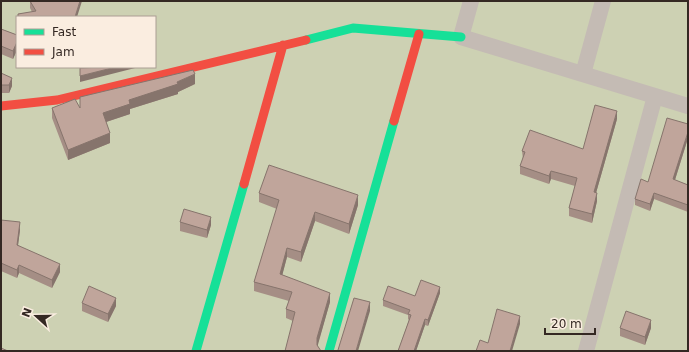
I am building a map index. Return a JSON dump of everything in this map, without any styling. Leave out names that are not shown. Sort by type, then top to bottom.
[{"type":"street","points":[[461,38],[471,1]]},
{"type":"street","points":[[583,74],[603,1]]},
{"type":"street","points":[[1,106],[57,100],[353,28],[461,38],[688,106]]},
{"type":"street","points":[[329,351],[418,34]]},
{"type":"street","points":[[196,351],[283,45]]},
{"type":"street","points":[[586,351],[655,96]]},
{"type":"green space","points":[[1,1],[688,1],[688,351],[1,351]]},
{"type":"building","points":[[30,1],[80,1],[75,16],[18,16],[18,14],[36,11]]},
{"type":"building","points":[[1,29],[16,35],[16,44],[13,51],[1,46]]},
{"type":"building","points":[[80,68],[112,68],[80,76]]},
{"type":"building","points":[[193,70],[195,74],[177,82],[178,84],[129,100],[130,104],[103,113],[110,133],[68,150],[52,108],[75,99],[80,108],[80,97]]},
{"type":"building","points":[[1,73],[12,78],[9,85],[1,85]]},
{"type":"building","points":[[595,105],[617,111],[594,192],[597,193],[592,214],[569,208],[577,178],[551,171],[549,176],[520,166],[525,152],[522,151],[530,130],[583,149]]},
{"type":"building","points":[[667,118],[688,124],[688,132],[673,179],[688,185],[688,205],[654,193],[650,204],[635,199],[641,179],[648,182]]},
{"type":"building","points":[[269,165],[358,195],[349,224],[315,212],[301,252],[287,248],[280,274],[330,293],[317,338],[317,345],[321,351],[285,351],[295,312],[286,309],[292,292],[254,282],[279,200],[259,193]]},
{"type":"building","points":[[184,209],[211,217],[207,230],[180,222]]},
{"type":"building","points":[[1,220],[20,222],[17,245],[60,264],[52,280],[19,265],[17,270],[1,263]]},
{"type":"building","points":[[421,280],[440,287],[428,320],[425,319],[414,351],[398,351],[411,315],[408,314],[410,310],[383,300],[388,286],[415,296]]},
{"type":"building","points":[[89,286],[116,298],[108,314],[82,303]]},
{"type":"building","points":[[354,298],[370,302],[356,351],[337,351],[338,350]]},
{"type":"building","points":[[497,309],[520,316],[510,351],[476,351],[480,340],[488,343]]},
{"type":"building","points":[[626,311],[651,320],[645,337],[620,328]]},
{"type":"building","points":[[1,348],[8,351],[1,351]]},
{"type":"traffic: fast","points":[[306,40],[353,28],[461,37]]},
{"type":"traffic: fast","points":[[329,351],[394,121]]},
{"type":"traffic: fast","points":[[196,351],[244,184]]},
{"type":"traffic: jam","points":[[394,121],[419,34]]},
{"type":"traffic: jam","points":[[1,106],[57,100],[306,40]]},
{"type":"traffic: jam","points":[[244,184],[283,45]]}]
